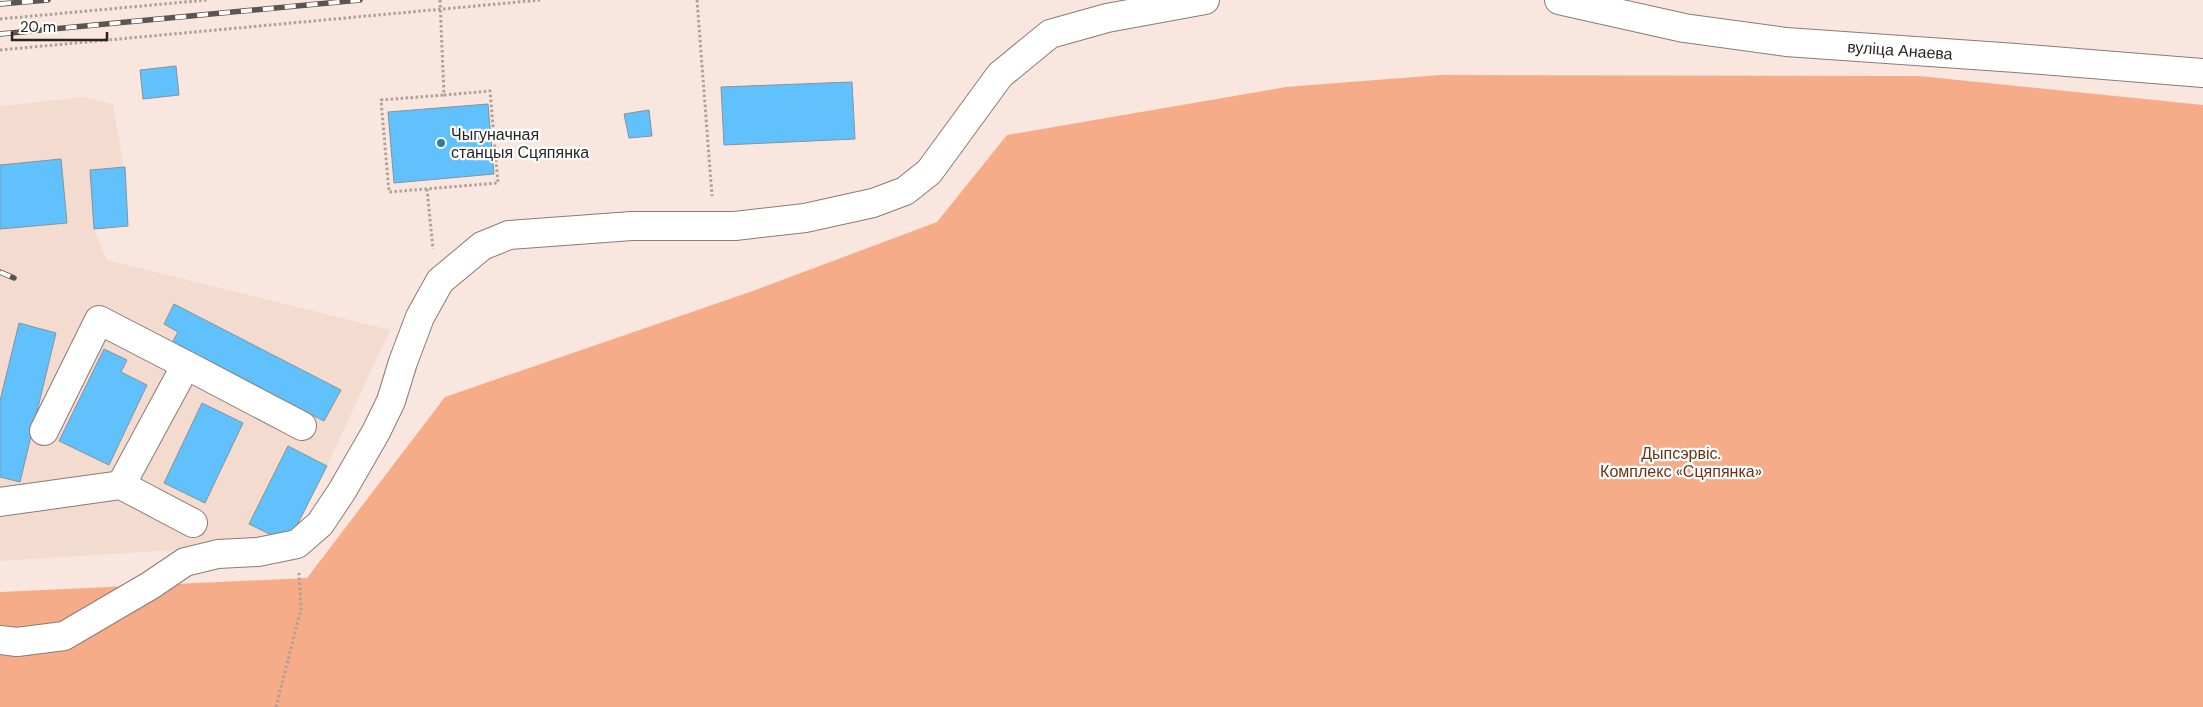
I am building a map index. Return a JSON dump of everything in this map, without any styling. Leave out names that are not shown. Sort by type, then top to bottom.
[{"type":"lane","points":[[0,640],[17,642],[64,636],[151,585],[185,562],[218,554],[258,552],[297,544],[320,524],[342,491],[376,432],[391,401],[420,317],[440,281],[482,246],[509,235],[632,226],[714,226],[805,218],[873,203],[905,190],[929,172],[1000,75],[1050,34],[1107,18],[1205,0]]},
{"type":"lane","name":"вуліца Анаева","points":[[1559,0],[1684,28],[1786,42],[2203,73]]},
{"type":"lane","points":[[44,431],[100,320],[302,426]]},
{"type":"lane","points":[[121,485],[186,365]]},
{"type":"lane","points":[[0,502],[121,485],[193,523]]},
{"type":"path","points":[[0,19],[207,0]]},
{"type":"path","points":[[440,0],[444,95]]},
{"type":"path","points":[[0,50],[540,0]]},
{"type":"path","points":[[697,0],[714,226]]},
{"type":"path","points":[[490,90],[498,183],[388,192],[381,100],[444,95],[490,90]]},
{"type":"path","points":[[426,189],[431,240],[440,281]]},
{"type":"path","points":[[276,707],[301,609],[297,544]]},
{"type":"shaded area","points":[[85,97],[113,104],[124,168],[128,226],[94,229],[107,260],[390,330],[327,466],[288,543],[0,561],[0,106]]},
{"type":"green space","name":"Дыпсэрвіс. Комплекс «Сцяпянка»","points":[[1440,75],[1919,76],[2203,105],[2203,707],[0,707],[0,592],[307,578],[445,397],[750,292],[937,222],[1007,135],[1286,87]]},
{"type":"building","points":[[176,66],[179,95],[143,99],[140,70]]},
{"type":"building","points":[[852,82],[855,139],[724,145],[721,87]]},
{"type":"building","name":"Чыгуначная станцыя Сцяпянка","points":[[488,104],[494,174],[394,183],[388,112]]},
{"type":"building","points":[[649,110],[652,136],[629,138],[624,114]]},
{"type":"building","points":[[61,159],[67,223],[0,229],[0,165]]},
{"type":"building","points":[[125,167],[128,226],[94,229],[90,170]]},
{"type":"building","points":[[174,304],[341,390],[324,421],[172,343],[178,332],[164,324]]},
{"type":"building","points":[[19,323],[56,333],[20,482],[0,477],[0,401]]},
{"type":"building","points":[[104,349],[127,360],[121,372],[147,385],[109,465],[59,441]]},
{"type":"building","points":[[202,403],[243,423],[205,503],[164,483]]},
{"type":"building","points":[[288,446],[327,466],[288,543],[249,524]]},
{"type":"railway","points":[[0,4],[48,0]]},
{"type":"railway","points":[[0,34],[360,0]]},
{"type":"railway","points":[[0,272],[14,278]]},
{"type":"place","name":"Чыгуначная станцыя Сцяпянка","points":[[441,143]]}]
